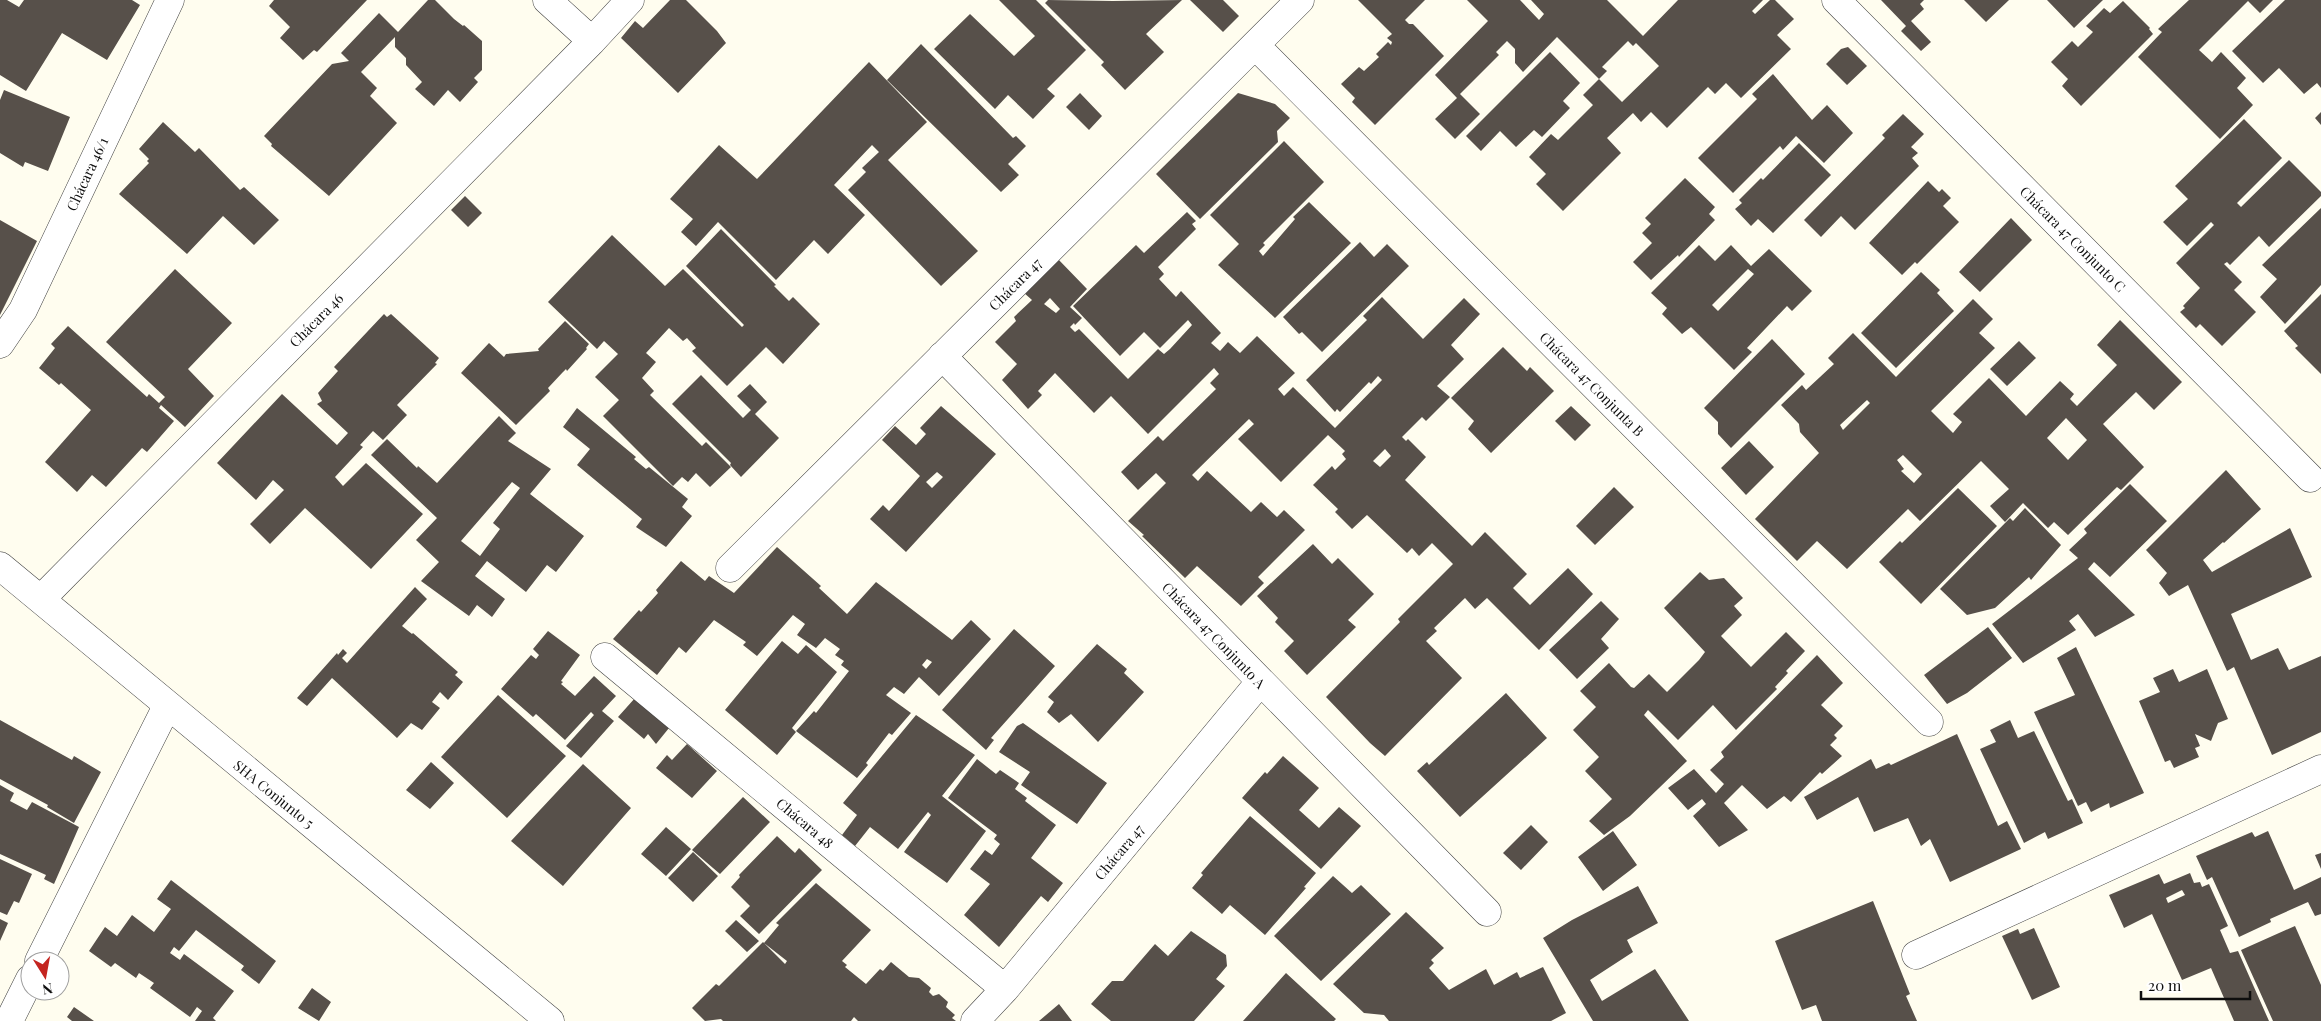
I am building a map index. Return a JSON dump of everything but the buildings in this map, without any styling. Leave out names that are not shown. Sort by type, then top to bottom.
[{"type":"street","name":"Chácara 46/1","points":[[0,344],[23,310],[170,0]]},
{"type":"street","points":[[547,0],[592,42]]},
{"type":"street","name":"Chácara 46","points":[[42,599],[592,42],[630,0]]},
{"type":"street","name":"Chácara 47","points":[[730,568],[1300,0]]},
{"type":"street","name":"Chácara 47 Conjunto C","points":[[1836,0],[2310,478]]},
{"type":"street","name":"Chácara 47 Conjunta B","points":[[1255,45],[1929,722]]},
{"type":"street","name":"Chácara 47 Conjunto A","points":[[942,356],[1487,912]]},
{"type":"street","name":"SHA Conjunto 5","points":[[0,566],[550,1021]]},
{"type":"street","name":"Chácara 48","points":[[605,657],[1005,989]]},
{"type":"street","name":"Chácara 47","points":[[976,1021],[1005,989],[1260,682]]},
{"type":"street","points":[[44,951],[167,706]]},
{"type":"street","points":[[1916,955],[2321,769]]},
{"type":"street","points":[[9,1021],[20,999]]}]
